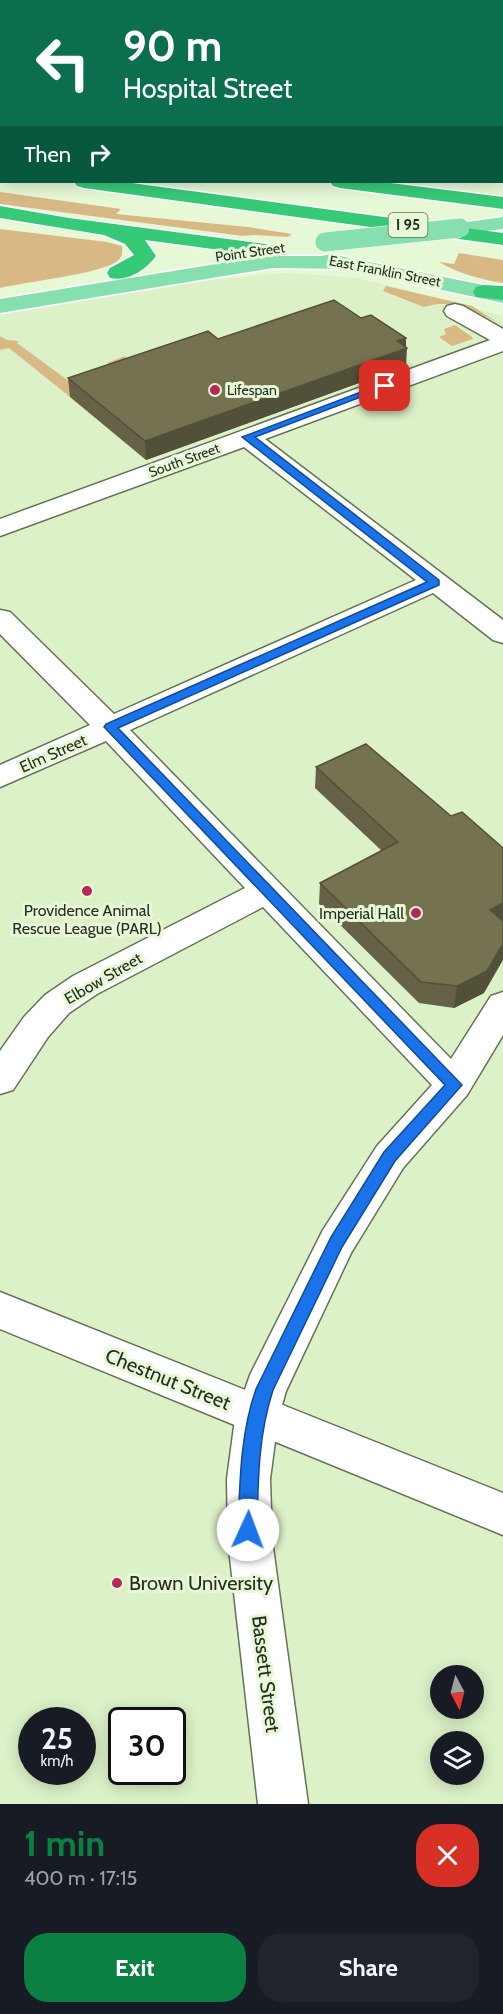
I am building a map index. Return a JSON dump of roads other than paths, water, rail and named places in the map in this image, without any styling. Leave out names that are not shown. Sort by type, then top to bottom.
[{"type":"highway","name":"I 95","points":[[92,183],[503,239]]},
{"type":"highway","name":"I 95","points":[[348,183],[503,203]]},
{"type":"highway","points":[[0,212],[69,224],[266,250]]},
{"type":"highway","points":[[0,220],[69,224]]},
{"type":"highway","points":[[108,229],[132,239],[141,246],[145,256],[137,264],[118,273]]},
{"type":"main road","name":"Point Street","points":[[0,297],[118,273],[266,250],[503,223]]},
{"type":"main road","points":[[454,284],[435,274],[421,256],[420,245],[428,237],[460,228]]},
{"type":"main road","name":"East Franklin Street","points":[[266,250],[350,263],[497,294]]},
{"type":"main road","name":"Point Street","points":[[0,306],[230,267],[273,262],[350,263]]},
{"type":"street","points":[[455,311],[503,338]]},
{"type":"street","name":"South Street","points":[[0,528],[503,343]]},
{"type":"street","points":[[247,437],[503,634]]},
{"type":"street","name":"Elm Street","points":[[0,777],[435,582]]},
{"type":"street","points":[[0,618],[110,727],[454,1085]]},
{"type":"street","name":"Elbow Street","points":[[0,1080],[36,1027],[57,1004],[85,986],[266,891]]},
{"type":"street","name":"Bassett Street","points":[[283,1804],[248,1530],[250,1448],[256,1414],[265,1389],[337,1242],[390,1157],[454,1085],[503,1005]]},
{"type":"street","name":"Chestnut Street","points":[[0,1310],[503,1514]]},
{"type":"place","name":"Lifespan","points":[[215,390]]},
{"type":"place","name":"Providence Animal Rescue League (PARL)","points":[[87,891]]},
{"type":"place","name":"Imperial Hall","points":[[416,913]]},
{"type":"place","name":"Brown University","points":[[117,1583]]}]
